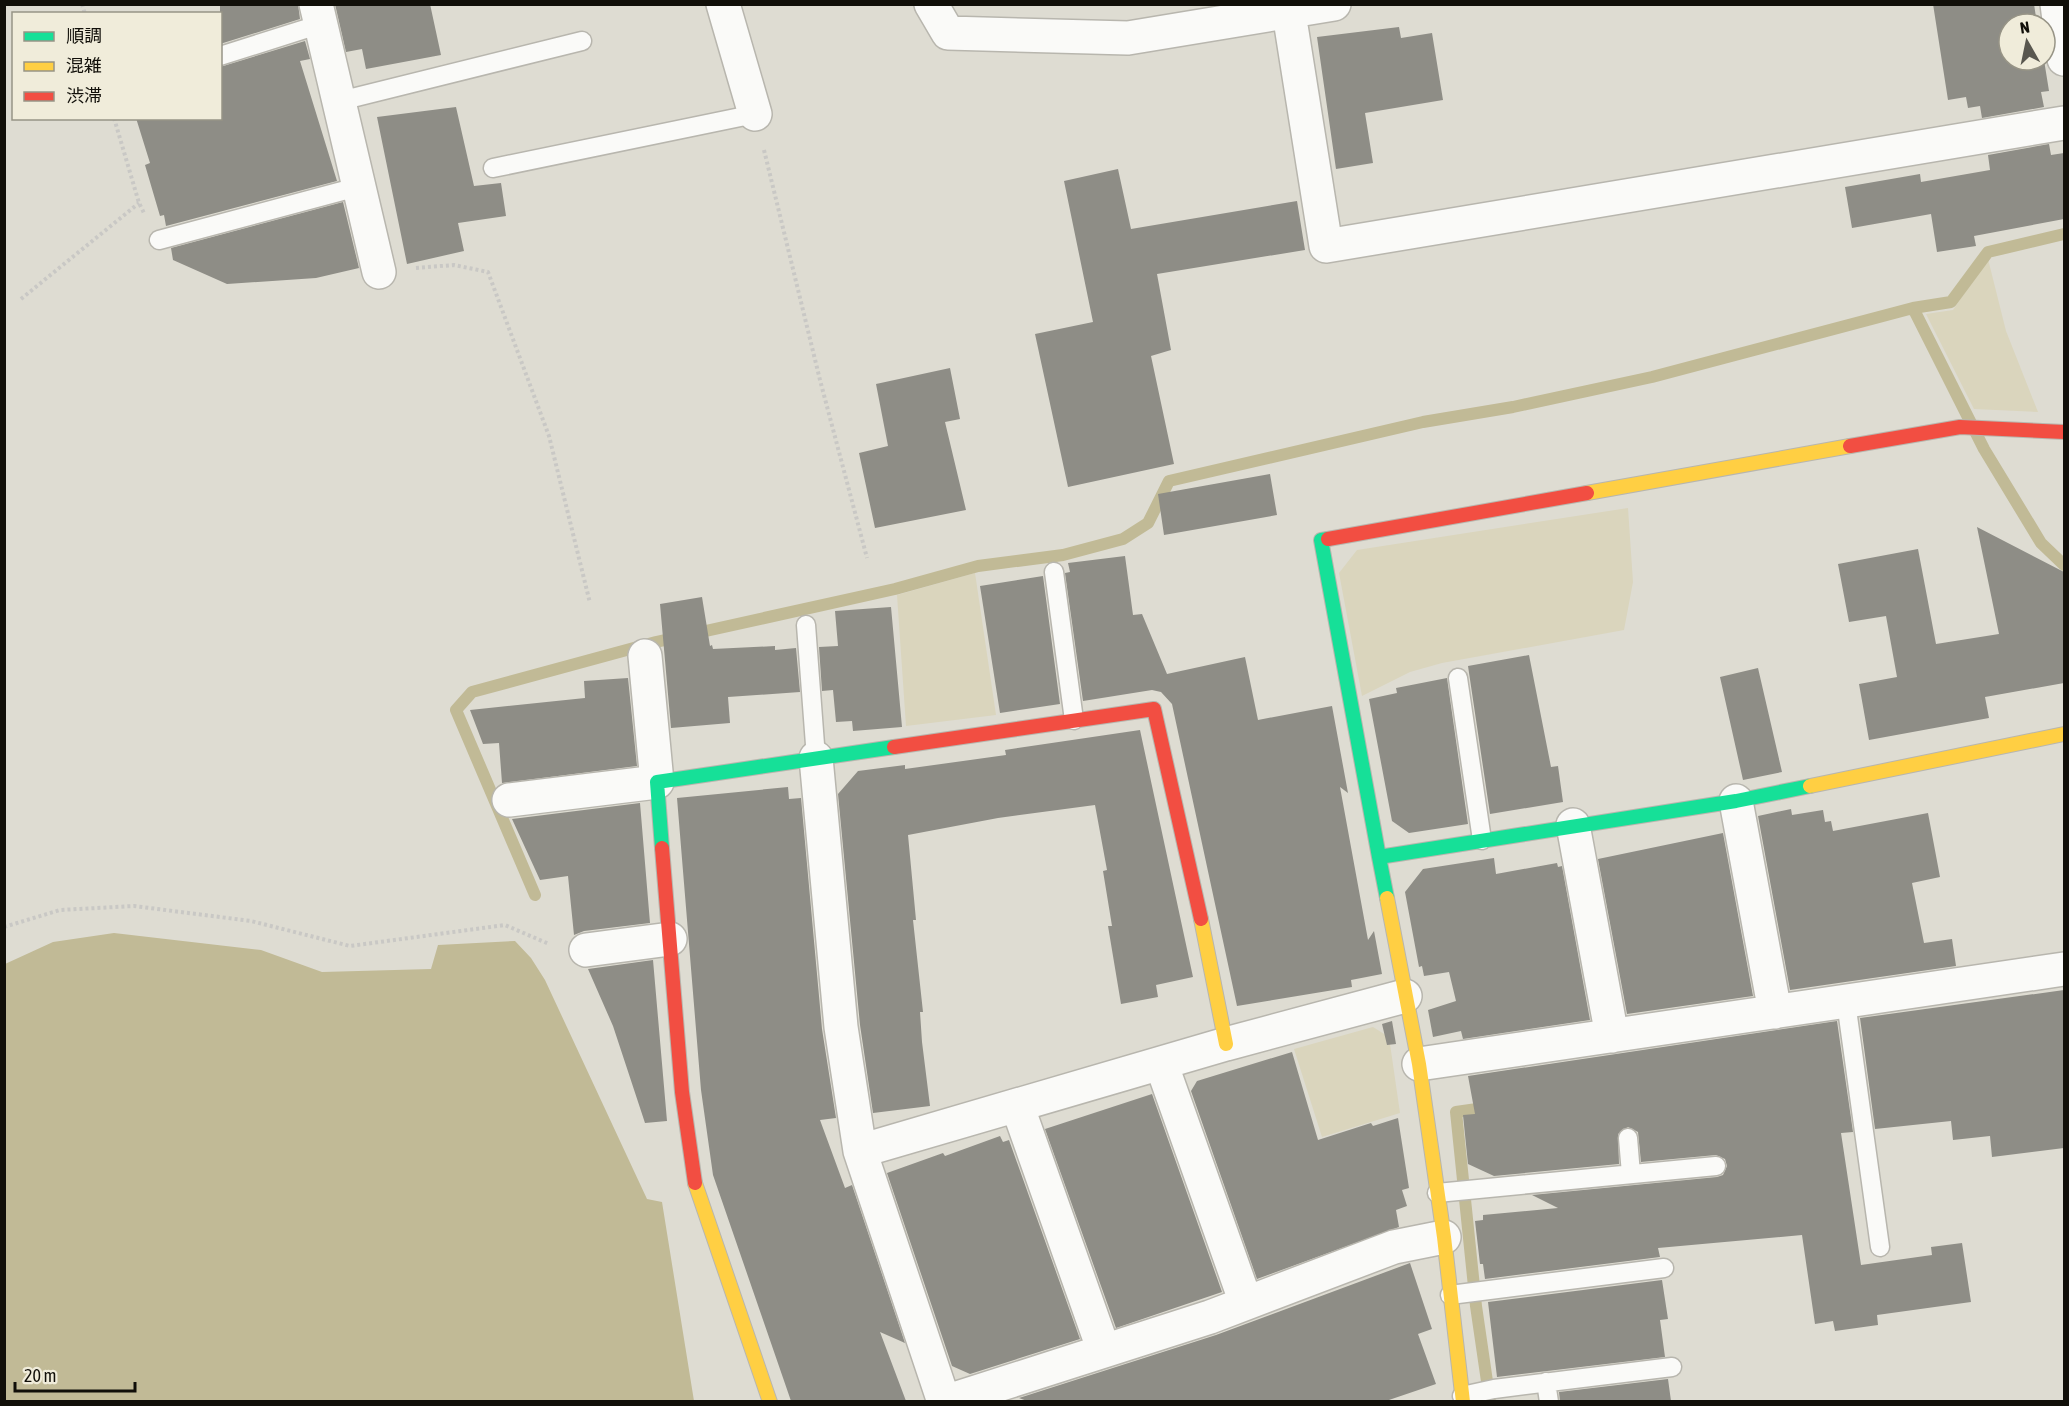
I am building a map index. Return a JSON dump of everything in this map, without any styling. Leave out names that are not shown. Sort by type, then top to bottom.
[{"type":"street","points":[[723,4],[755,114]]},
{"type":"street","points":[[931,4],[948,33],[1128,38],[1334,4]]},
{"type":"street","points":[[2057,4],[2064,59]]},
{"type":"street","points":[[1289,13],[1326,246],[2064,123]]},
{"type":"street","points":[[319,14],[361,186],[379,272]]},
{"type":"street","points":[[1457,1400],[1444,1237],[1419,1064],[1321,540],[1960,428],[2064,432]]},
{"type":"street","points":[[645,656],[682,1092],[696,1186],[770,1401]]},
{"type":"street","points":[[509,800],[657,782],[1154,709],[1227,1044]]},
{"type":"street","points":[[1379,857],[1736,801],[2064,734]]},
{"type":"street","points":[[816,758],[841,1027],[860,1151],[945,1401],[1246,1303],[1394,1247],[1444,1237]]},
{"type":"street","points":[[1736,801],[1776,1012]]},
{"type":"street","points":[[1573,825],[1612,1036]]},
{"type":"street","points":[[586,950],[670,939]]},
{"type":"street","points":[[1419,1064],[2064,969]]},
{"type":"street","points":[[860,1151],[1227,1044],[1405,996]]},
{"type":"street","points":[[1161,1063],[1246,1303]]},
{"type":"street","points":[[1017,1105],[1104,1351]]},
{"type":"lane","points":[[222,55],[319,14]]},
{"type":"lane","points":[[340,101],[582,41]]},
{"type":"lane","points":[[493,168],[755,114]]},
{"type":"lane","points":[[159,240],[361,186]]},
{"type":"lane","points":[[1054,572],[1074,720]]},
{"type":"lane","points":[[806,625],[816,758]]},
{"type":"lane","points":[[1458,678],[1482,840]]},
{"type":"lane","points":[[1846,1002],[1880,1247]]},
{"type":"lane","points":[[1628,1138],[1631,1174]]},
{"type":"lane","points":[[1437,1193],[1716,1166]]},
{"type":"lane","points":[[1450,1295],[1664,1268]]},
{"type":"lane","points":[[1457,1400],[1546,1382],[1672,1366]]},
{"type":"lane","points":[[1546,1382],[1549,1401]]},
{"type":"path","points":[[755,114],[820,380],[867,558]]},
{"type":"path","points":[[115,120],[139,203],[159,240]]},
{"type":"path","points":[[21,299],[139,203]]},
{"type":"path","points":[[379,272],[454,265],[488,272],[549,436],[590,603]]},
{"type":"path","points":[[4,927],[60,910],[134,906],[251,921],[350,946],[506,926],[567,954],[586,950]]},
{"type":"shaded area","points":[[1988,259],[2006,331],[2038,412],[1974,409],[1926,314],[1953,310]]},
{"type":"shaded area","points":[[1628,508],[1633,582],[1624,630],[1442,663],[1410,672],[1362,696],[1339,573],[1357,550]]},
{"type":"shaded area","points":[[975,573],[996,715],[906,726],[897,595]]},
{"type":"shaded area","points":[[114,933],[261,950],[322,972],[431,969],[438,945],[515,941],[531,958],[545,980],[647,1199],[662,1202],[694,1401],[5,1401],[5,964],[53,942]]},
{"type":"shaded area","points":[[1373,1027],[1389,1037],[1400,1113],[1322,1137],[1294,1049]]},
{"type":"building","points":[[220,4],[298,4],[300,19],[222,43],[222,12],[220,12]]},
{"type":"building","points":[[335,4],[430,4],[441,55],[366,69],[362,49],[346,52]]},
{"type":"building","points":[[1933,4],[2034,4],[2035,12],[1997,12],[1997,72],[2046,72],[2049,91],[2041,92],[2044,107],[1982,118],[1980,106],[1968,108],[1966,97],[1948,100]]},
{"type":"building","points":[[1399,27],[1401,38],[1432,33],[1443,100],[1365,113],[1373,163],[1336,169],[1317,37]]},
{"type":"building","points":[[305,41],[310,59],[300,61],[337,181],[166,226],[164,215],[160,216],[145,165],[150,163],[137,120],[222,120],[222,66]]},
{"type":"building","points":[[456,107],[474,186],[501,183],[506,216],[458,223],[464,251],[407,264],[377,117]]},
{"type":"building","points":[[2049,144],[2051,155],[2064,153],[2064,219],[1974,236],[1976,246],[1937,252],[1931,214],[1852,228],[1845,187],[1920,174],[1921,182],[1990,170],[1988,155]]},
{"type":"building","points":[[1118,169],[1131,229],[1297,201],[1305,250],[1157,274],[1171,350],[1151,356],[1174,464],[1068,487],[1035,334],[1093,322],[1064,181]]},
{"type":"building","points":[[343,202],[359,268],[316,278],[227,284],[173,260],[171,248]]},
{"type":"building","points":[[950,368],[960,419],[945,422],[966,510],[875,528],[859,453],[888,446],[876,384]]},
{"type":"building","points":[[1270,474],[1277,515],[1164,535],[1158,494]]},
{"type":"building","points":[[1977,527],[2064,572],[2064,683],[1985,697],[1989,718],[1869,740],[1859,684],[1897,677],[1886,616],[1849,622],[1838,564],[1918,549],[1936,644],[1999,634]]},
{"type":"building","points":[[1125,556],[1133,615],[1142,614],[1167,674],[1245,657],[1258,720],[1332,706],[1348,793],[1340,787],[1368,940],[1374,931],[1382,974],[1351,980],[1352,987],[1237,1006],[1172,704],[1161,692],[1152,690],[1083,701],[1065,573],[1070,572],[1068,563]]},
{"type":"building","points":[[1043,576],[1060,704],[1000,713],[980,586]]},
{"type":"building","points":[[702,597],[710,646],[712,645],[713,649],[775,646],[775,650],[796,648],[800,692],[728,697],[730,723],[671,728],[660,604]]},
{"type":"building","points":[[891,607],[902,727],[853,731],[852,721],[836,722],[833,690],[822,691],[819,647],[838,646],[835,611]]},
{"type":"building","points":[[1529,655],[1551,767],[1558,766],[1563,802],[1490,814],[1468,666]]},
{"type":"building","points":[[1758,668],[1782,772],[1743,780],[1720,677]]},
{"type":"building","points":[[628,678],[637,766],[502,783],[499,743],[483,744],[470,710],[585,698],[584,681]]},
{"type":"building","points":[[1447,678],[1468,824],[1409,833],[1392,821],[1369,699],[1397,693],[1396,688]]},
{"type":"building","points":[[1140,730],[1193,977],[1156,985],[1158,997],[1121,1004],[1108,926],[1112,926],[1103,871],[1107,870],[1095,805],[998,818],[908,835],[916,920],[913,920],[923,1012],[920,1012],[922,1042],[930,1106],[873,1113],[860,1025],[838,794],[858,771],[905,765],[905,769],[1006,755],[1005,750]]},
{"type":"building","points":[[788,787],[789,799],[801,798],[822,1029],[836,1118],[820,1120],[845,1188],[852,1185],[905,1343],[880,1332],[906,1401],[791,1401],[713,1175],[701,1090],[677,798]]},
{"type":"building","points":[[640,803],[650,923],[584,931],[574,935],[568,876],[540,880],[512,819]]},
{"type":"building","points":[[1791,809],[1792,815],[1823,810],[1825,822],[1831,821],[1833,831],[1928,813],[1940,877],[1912,883],[1924,943],[1952,939],[1956,966],[1790,990],[1758,816]]},
{"type":"building","points":[[1723,833],[1753,996],[1627,1014],[1598,859]]},
{"type":"building","points":[[1494,858],[1496,874],[1557,863],[1558,867],[1562,866],[1590,1020],[1463,1039],[1461,1031],[1433,1037],[1428,1010],[1456,1001],[1449,972],[1424,976],[1422,966],[1419,967],[1405,892],[1423,869]]},
{"type":"building","points":[[653,960],[667,1121],[645,1123],[613,1026],[588,969]]},
{"type":"building","points":[[2064,990],[2064,1148],[1992,1157],[1990,1136],[1953,1140],[1951,1121],[1875,1129],[1860,1018]]},
{"type":"building","points":[[1392,1021],[1396,1044],[1387,1045],[1382,1024]]},
{"type":"building","points":[[1837,1021],[1853,1132],[1841,1133],[1861,1265],[1932,1255],[1931,1247],[1962,1243],[1971,1302],[1877,1315],[1878,1325],[1835,1331],[1833,1321],[1815,1324],[1802,1235],[1658,1248],[1660,1257],[1485,1279],[1483,1264],[1480,1264],[1475,1221],[1483,1220],[1483,1215],[1558,1208],[1532,1195],[1717,1177],[1723,1175],[1727,1166],[1725,1159],[1716,1155],[1641,1162],[1638,1132],[1628,1127],[1618,1134],[1619,1164],[1494,1176],[1468,1164],[1463,1115],[1475,1114],[1468,1076]]},
{"type":"building","points":[[1292,1052],[1318,1140],[1371,1123],[1373,1126],[1398,1118],[1409,1188],[1402,1190],[1407,1206],[1396,1210],[1399,1227],[1257,1279],[1191,1091],[1197,1081]]},
{"type":"building","points":[[1152,1094],[1222,1292],[1116,1328],[1045,1129]]},
{"type":"building","points":[[1000,1136],[1003,1142],[1009,1140],[1080,1339],[970,1374],[952,1366],[887,1173],[943,1153],[945,1156]]},
{"type":"building","points":[[1410,1263],[1432,1329],[1418,1334],[1436,1384],[1386,1401],[1027,1401],[1019,1398],[1216,1335]]},
{"type":"building","points":[[1662,1280],[1668,1319],[1660,1320],[1665,1357],[1497,1377],[1488,1302]]},
{"type":"building","points":[[1668,1379],[1671,1401],[1560,1401],[1559,1392]]},
{"type":"waterway","points":[[535,895],[456,710],[472,692],[656,642],[895,589],[978,566],[1063,555],[1123,539],[1148,523],[1169,481],[1423,422],[1513,407],[1652,377],[1913,308],[1951,302],[1988,252],[2064,234]]},
{"type":"waterway","points":[[1913,308],[1984,449],[2041,543],[2064,565]]},
{"type":"waterway","points":[[1490,1402],[1476,1306],[1456,1112],[1491,1107]]},
{"type":"traffic: fast","points":[[1328,539],[1321,540],[1379,857]]},
{"type":"traffic: fast","points":[[662,848],[657,782],[894,747]]},
{"type":"traffic: fast","points":[[1387,898],[1379,857],[1736,801],[1810,786]]},
{"type":"traffic: slow","points":[[1587,493],[1850,446]]},
{"type":"traffic: slow","points":[[1810,786],[2064,734]]},
{"type":"traffic: slow","points":[[1387,898],[1419,1064],[1444,1237],[1463,1402]]},
{"type":"traffic: slow","points":[[1201,919],[1226,1044]]},
{"type":"traffic: slow","points":[[695,1183],[770,1402]]},
{"type":"traffic: jam","points":[[1850,446],[1960,427],[2064,432]]},
{"type":"traffic: jam","points":[[1328,539],[1587,493]]},
{"type":"traffic: jam","points":[[894,747],[1154,709],[1201,919]]},
{"type":"traffic: jam","points":[[662,848],[682,1092],[695,1183]]}]
